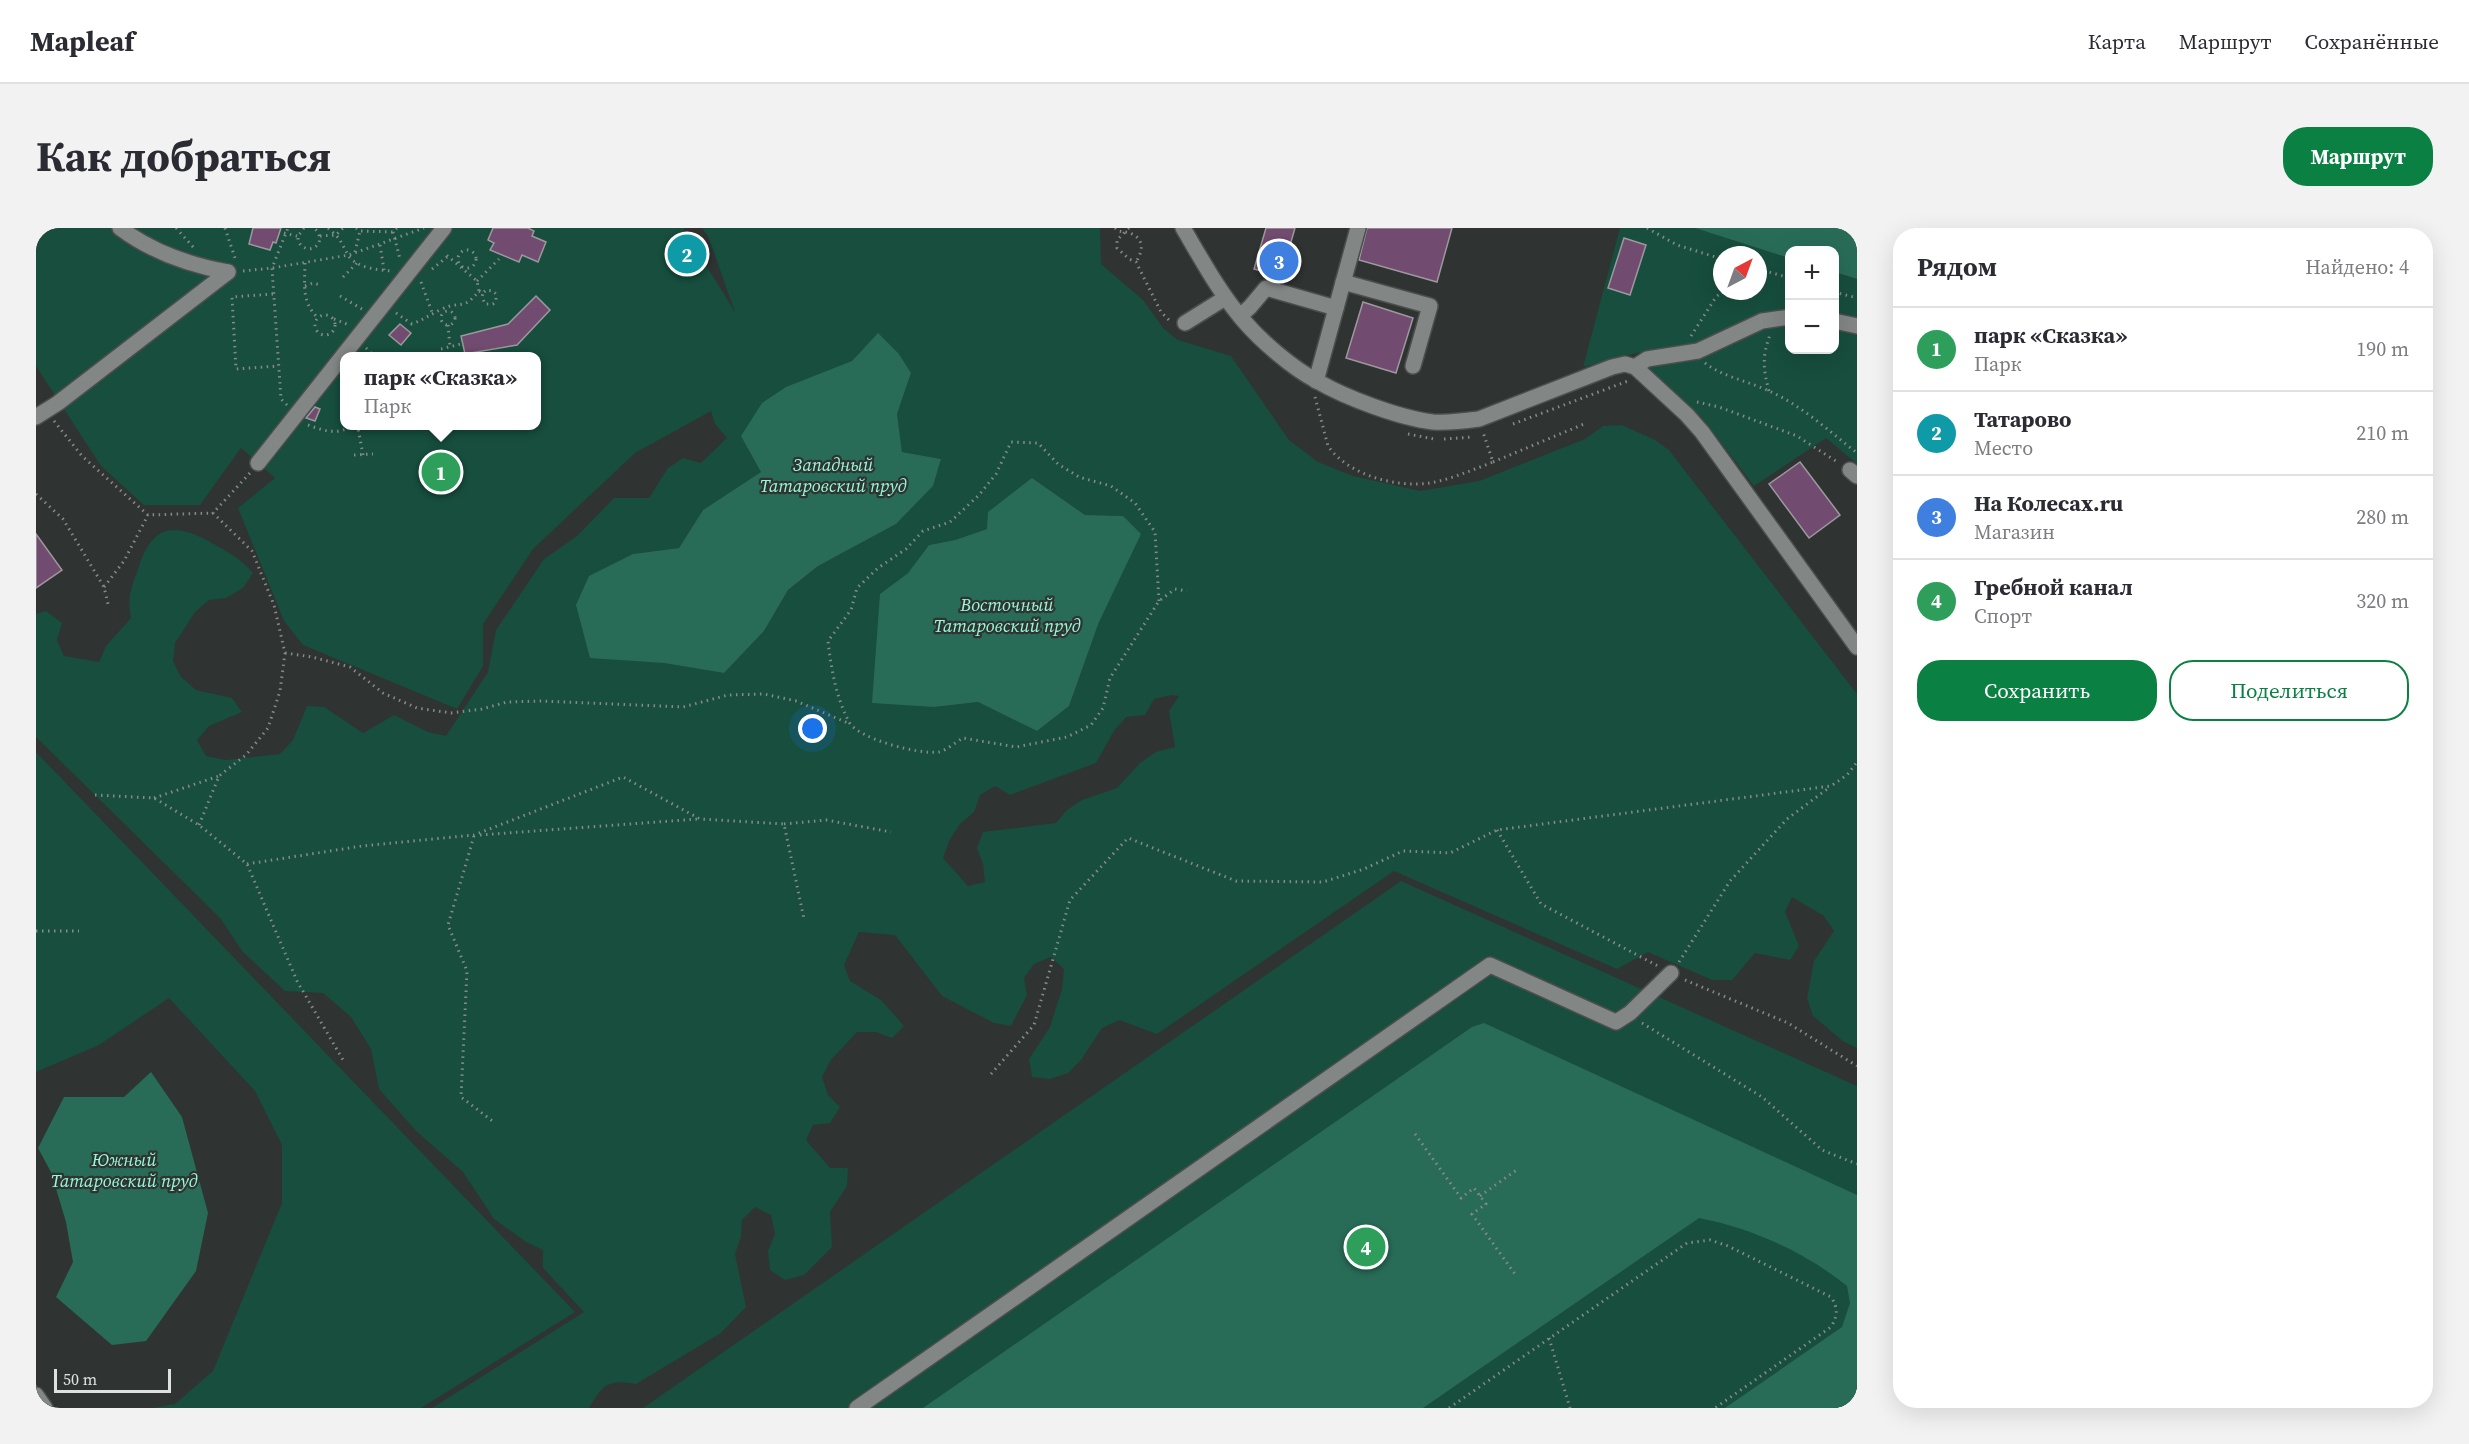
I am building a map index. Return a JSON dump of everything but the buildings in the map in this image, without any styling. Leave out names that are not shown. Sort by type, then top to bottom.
[{"type":"street","points":[[120,228],[153,250],[206,268],[233,272]]},
{"type":"street","points":[[1183,228],[1225,298],[1279,354],[1316,381],[1372,405],[1413,418],[1434,422],[1479,419],[1612,367],[1625,364],[1640,371],[1702,432],[1857,646]]},
{"type":"street","points":[[1316,381],[1358,228]]},
{"type":"street","points":[[346,352],[440,234]]},
{"type":"street","points":[[41,413],[233,272]]},
{"type":"street","points":[[1344,282],[1430,306],[1413,366]]},
{"type":"street","points":[[1240,316],[1266,288],[1336,308]]},
{"type":"street","points":[[1185,323],[1225,298]]},
{"type":"street","points":[[1640,371],[1647,359],[1680,352],[1698,351],[1762,321],[1785,318]]},
{"type":"street","points":[[1839,322],[1857,326]]},
{"type":"street","points":[[258,463],[340,359]]},
{"type":"street","points":[[857,1408],[1490,965],[1616,1022],[1630,1013],[1671,973]]},
{"type":"street","points":[[36,1395],[45,1408]]},
{"type":"path","points":[[225,228],[233,272],[349,255],[424,228]]},
{"type":"path","points":[[288,228],[284,233],[272,268],[281,399],[294,418],[322,430],[340,430]]},
{"type":"path","points":[[304,228],[298,236],[300,246],[310,250],[318,245],[320,236],[314,228]]},
{"type":"path","points":[[328,228],[357,263],[384,271],[412,271]]},
{"type":"path","points":[[320,236],[336,235],[343,228]]},
{"type":"path","points":[[397,228],[393,232],[393,240],[421,282],[432,315]]},
{"type":"path","points":[[1115,228],[1118,231],[1134,234],[1141,241],[1142,248],[1136,262]]},
{"type":"path","points":[[1129,228],[1115,244],[1129,260],[1136,262],[1161,312],[1169,321],[1178,325],[1185,323]]},
{"type":"path","points":[[1647,228],[1677,245],[1713,256]]},
{"type":"path","points":[[354,253],[358,229],[393,232]]},
{"type":"path","points":[[284,233],[298,236]]},
{"type":"path","points":[[386,300],[399,318],[412,324],[448,309],[470,303],[481,292],[486,290],[494,291],[496,301],[493,304],[485,304],[482,297],[481,292],[477,281],[447,257],[440,234]]},
{"type":"path","points":[[380,245],[384,271]]},
{"type":"path","points":[[464,249],[472,251],[476,258],[473,266],[461,267],[457,259],[460,252],[464,249]]},
{"type":"path","points":[[431,270],[447,257]]},
{"type":"path","points":[[477,281],[499,259]]},
{"type":"path","points":[[305,263],[304,297],[318,317]]},
{"type":"path","points":[[343,277],[357,263]]},
{"type":"path","points":[[1767,272],[1785,277]]},
{"type":"path","points":[[305,286],[313,283],[321,285]]},
{"type":"path","points":[[1839,293],[1857,298]]},
{"type":"path","points":[[273,294],[232,297],[236,369],[278,366]]},
{"type":"path","points":[[340,296],[374,316]]},
{"type":"path","points":[[1680,352],[1714,300]]},
{"type":"path","points":[[448,309],[455,315],[456,320],[448,325]]},
{"type":"path","points":[[448,309],[441,316],[444,324],[448,325]]},
{"type":"path","points":[[331,316],[335,324],[332,332],[323,335],[316,330],[318,317],[331,316]]},
{"type":"path","points":[[1769,391],[1762,369],[1763,353],[1770,335],[1785,321]]},
{"type":"path","points":[[448,325],[450,347]]},
{"type":"path","points":[[441,349],[461,344]]},
{"type":"path","points":[[1698,351],[1706,364],[1715,370],[1769,391],[1790,402],[1857,453]]},
{"type":"path","points":[[1505,427],[1640,371]]},
{"type":"path","points":[[1324,400],[1315,396],[1329,446],[1343,461],[1370,475],[1406,483],[1429,483],[1452,477],[1584,424]]},
{"type":"path","points":[[1668,397],[1719,407],[1797,436],[1854,473]]},
{"type":"path","points":[[41,413],[82,456],[148,515],[213,513],[252,551],[274,605],[285,653],[280,691],[268,728],[246,755],[219,776],[154,798],[95,795]]},
{"type":"path","points":[[1479,419],[1493,462]]},
{"type":"path","points":[[356,430],[363,455]]},
{"type":"path","points":[[1404,433],[1432,439],[1459,439],[1494,431]]},
{"type":"path","points":[[850,724],[832,673],[828,641],[851,610],[857,588],[878,568],[906,549],[923,531],[950,522],[979,495],[996,474],[1011,442],[1038,443],[1058,464],[1079,477],[1111,486],[1135,503],[1155,532],[1159,601]]},
{"type":"path","points":[[354,455],[373,454]]},
{"type":"path","points":[[213,513],[258,463]]},
{"type":"path","points":[[36,494],[63,519],[104,587],[108,604]]},
{"type":"path","points":[[104,587],[124,561],[148,515]]},
{"type":"path","points":[[285,653],[350,667],[383,693],[400,701],[417,708],[452,713],[482,709],[507,702],[683,706],[728,696],[764,694],[796,701],[850,724],[860,732],[905,749],[940,752],[963,738],[1016,747],[1067,737],[1091,726],[1103,708],[1110,678],[1159,601],[1174,589],[1187,591]]},
{"type":"path","points":[[1671,973],[1730,881],[1787,819],[1847,775],[1857,762]]},
{"type":"path","points":[[199,825],[219,776]]},
{"type":"path","points":[[474,835],[623,777],[700,819]]},
{"type":"path","points":[[991,1074],[1034,1025],[1070,900],[1128,838],[1236,881],[1323,882],[1364,869],[1402,851],[1450,852],[1497,830],[1831,786]]},
{"type":"path","points":[[154,798],[199,825],[247,864],[297,981],[343,1060]]},
{"type":"path","points":[[247,864],[362,846],[474,835],[700,819],[784,824],[826,820],[891,832]]},
{"type":"path","points":[[784,824],[804,919]]},
{"type":"path","points":[[474,835],[447,925],[467,971],[465,1054],[461,1097],[495,1123]]},
{"type":"path","points":[[36,932],[79,932]]},
{"type":"path","points":[[1616,1022],[1636,1021],[1648,1024],[1762,1097],[1822,1150],[1857,1164]]},
{"type":"path","points":[[1415,1134],[1461,1198],[1474,1188],[1486,1204],[1472,1214],[1517,1277]]},
{"type":"path","points":[[1480,1196],[1518,1169]]},
{"type":"path","points":[[1449,1408],[1687,1243],[1710,1240],[1728,1246],[1831,1296],[1837,1306],[1837,1317],[1831,1327],[1715,1408]]},
{"type":"path","points":[[1549,1338],[1570,1408]]},
{"type":"shaded area","points":[[36,228],[683,228],[735,312],[708,236],[702,228],[1100,228],[1101,264],[1143,300],[1164,329],[1178,340],[1231,356],[1289,440],[1318,462],[1353,476],[1420,491],[1479,481],[1585,439],[1603,426],[1622,425],[1655,440],[1669,450],[1857,694],[1857,1048],[1844,1042],[1813,1016],[1807,998],[1814,961],[1834,931],[1824,916],[1792,897],[1785,912],[1799,946],[1790,960],[1755,953],[1732,980],[1712,980],[1648,952],[1617,969],[1394,871],[1157,1034],[1119,1020],[1102,1028],[1081,1060],[1068,1073],[1050,1079],[1032,1077],[1029,1059],[1050,1027],[1062,989],[1064,969],[1051,957],[1034,964],[1024,978],[1027,995],[1011,1026],[994,1023],[942,996],[895,935],[859,932],[844,965],[850,981],[881,1000],[904,1026],[892,1038],[876,1032],[857,1032],[830,1061],[822,1077],[828,1095],[840,1107],[830,1123],[813,1125],[806,1140],[830,1168],[848,1168],[847,1186],[830,1212],[832,1247],[804,1275],[785,1280],[770,1270],[768,1251],[775,1234],[771,1215],[755,1207],[742,1220],[741,1237],[735,1254],[746,1307],[721,1333],[636,1384],[619,1382],[607,1386],[598,1394],[589,1408],[432,1408],[584,1312],[543,1268],[543,1250],[526,1242],[494,1219],[463,1172],[416,1131],[379,1089],[371,1049],[351,1017],[323,993],[285,991],[242,951],[221,919],[36,737],[36,614],[46,611],[62,623],[57,640],[64,656],[99,662],[106,646],[131,618],[129,604],[132,587],[150,543],[166,531],[186,532],[229,553],[253,573],[243,588],[226,598],[209,600],[195,612],[175,643],[173,661],[181,677],[196,690],[232,698],[242,712],[209,726],[197,740],[206,756],[226,760],[280,754],[293,740],[307,706],[324,707],[363,733],[394,715],[428,732],[446,736],[488,672],[496,630],[544,559],[577,536],[614,498],[649,498],[668,468],[683,458],[701,463],[727,438],[715,424],[711,411],[635,453],[533,549],[483,624],[483,666],[457,709],[303,645],[284,621],[238,508],[275,478],[241,448],[200,505],[144,505],[101,466],[36,366]],"holes":[[[878,334],[899,354],[911,373],[897,414],[902,452],[941,459],[933,486],[896,524],[818,566],[788,590],[764,631],[724,673],[664,663],[633,554],[679,548],[703,510],[761,472],[822,374],[852,361]],[[1032,478],[1085,515],[1123,516],[1099,622],[1069,706],[1037,731],[978,702],[934,707],[880,594],[908,573],[929,545],[955,540],[987,529]],[[1172,695],[1179,696],[1169,711],[1175,747],[1156,752],[1140,763],[1117,788],[1082,800],[1067,810],[1056,823],[983,832],[977,848],[983,864],[985,882],[968,886],[943,858],[950,839],[960,824],[974,812],[980,795],[995,786],[1010,795],[1096,763],[1114,731],[1126,717],[1145,715],[1154,699]]]},
{"type":"shaded area","points":[[1620,228],[1695,228],[1751,246],[1713,246],[1713,300],[1767,300],[1767,251],[1785,257],[1785,354],[1839,354],[1839,273],[1857,279],[1857,464],[1826,438],[1754,486],[1702,418],[1648,369],[1645,351],[1583,367]]},
{"type":"shaded area","points":[[36,752],[575,1312],[421,1408],[153,1408],[175,1404],[213,1371],[282,1203],[282,1145],[255,1091],[169,998],[99,1045],[36,1072]]},
{"type":"shaded area","points":[[1401,881],[1857,1086],[1857,1408],[643,1408]]},
{"type":"water","points":[[1695,228],[1857,228],[1857,279],[1839,273],[1839,246],[1785,246],[1785,257],[1767,251],[1767,246],[1751,246]]},
{"type":"water","name":"Западный Татаровский пруд","points":[[878,333],[899,354],[911,373],[897,414],[902,452],[941,459],[933,486],[896,524],[818,566],[788,590],[764,631],[724,673],[664,663],[590,658],[576,605],[589,576],[633,554],[679,548],[703,510],[761,472],[741,436],[762,403],[786,387],[852,361]]},
{"type":"water","name":"Восточный Татаровский пруд","points":[[1032,478],[1085,515],[1123,516],[1141,534],[1099,622],[1069,706],[1037,731],[978,702],[934,707],[872,703],[880,594],[908,573],[929,545],[955,540],[987,529],[988,512]]},
{"type":"water","points":[[1484,1023],[1857,1195],[1857,1408],[1725,1408],[1842,1327],[1850,1303],[1847,1286],[1813,1262],[1758,1235],[1699,1218],[1423,1408],[923,1408],[1472,1027]]},
{"type":"water","name":"Южный Татаровский пруд","points":[[151,1072],[182,1117],[208,1213],[196,1271],[146,1341],[112,1345],[56,1297],[73,1262],[66,1222],[51,1172],[38,1148],[64,1097],[124,1097]]},
{"type":"place","name":"Татарово","points":[[687,254]]},
{"type":"place","name":"На Колесах.ru","points":[[1279,261]]},
{"type":"place","name":"парк «Сказка»","points":[[441,472]]},
{"type":"place","name":"Гребной канал","points":[[1366,1247]]}]
